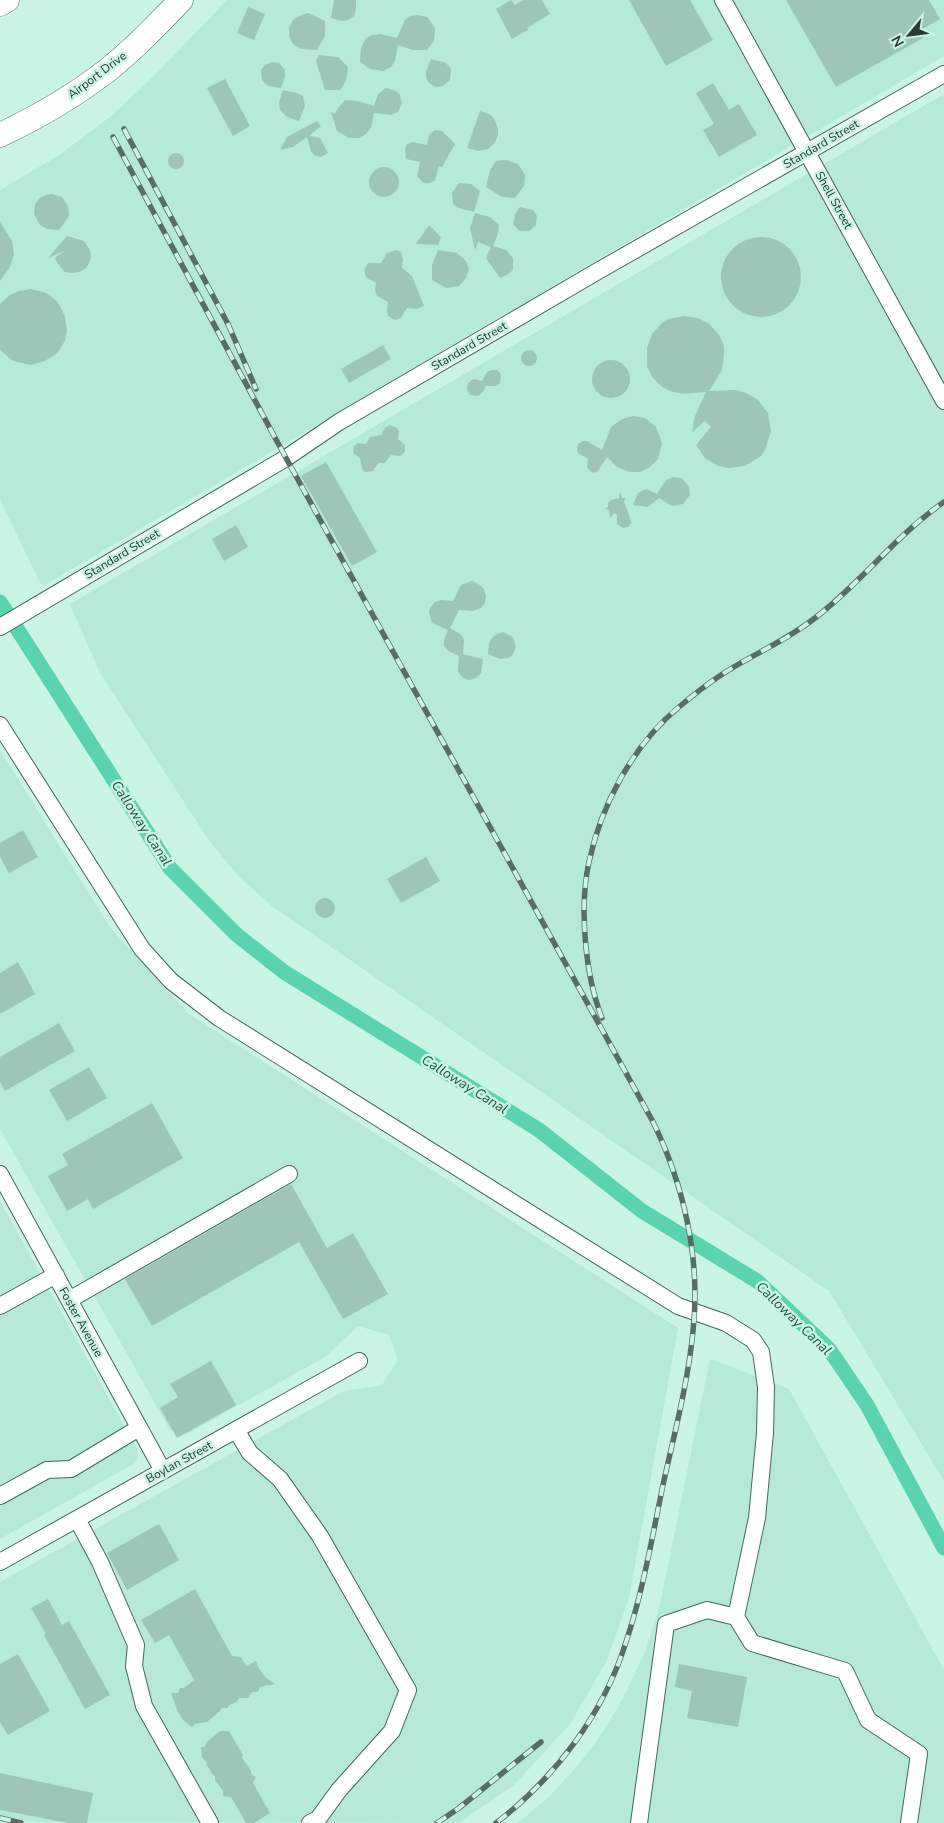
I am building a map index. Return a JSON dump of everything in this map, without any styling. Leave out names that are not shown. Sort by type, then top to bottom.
[{"type":"highway","points":[[0,4],[7,0]]},
{"type":"highway","name":"Airport Drive","points":[[0,135],[47,110],[108,70],[182,0]]},
{"type":"street","name":"Shell Street","points":[[723,0],[944,401]]},
{"type":"street","name":"Standard Street","points":[[0,627],[286,458],[339,422],[598,271],[944,74]]},
{"type":"street","points":[[0,725],[142,949],[171,980],[219,1018],[678,1306],[726,1324],[752,1340],[761,1352],[766,1387],[765,1433],[757,1518],[736,1617],[752,1643],[845,1671],[868,1720],[919,1754],[909,1823]]},
{"type":"street","name":"Foster Avenue","points":[[0,1174],[163,1471]]},
{"type":"street","points":[[69,1300],[289,1174]]},
{"type":"street","points":[[0,1306],[56,1275]]},
{"type":"street","name":"Boylan Street","points":[[0,1562],[359,1361]]},
{"type":"street","points":[[0,1496],[47,1470],[71,1469],[139,1428]]},
{"type":"street","points":[[236,1430],[250,1453],[280,1479],[320,1536],[408,1690],[392,1731],[339,1790],[318,1819],[310,1823]]},
{"type":"street","points":[[77,1519],[100,1562],[136,1645],[134,1666],[144,1706],[210,1823]]},
{"type":"street","points":[[639,1823],[666,1624],[707,1610],[736,1617]]},
{"type":"shaded area","points":[[227,0],[944,0],[944,56],[43,586],[0,499],[0,190],[58,156],[110,117],[156,74]]},
{"type":"shaded area","points":[[944,94],[944,1481],[829,1291],[272,906],[238,876],[208,839],[99,671],[70,604]]},
{"type":"shaded area","points":[[0,750],[109,926],[189,1014],[678,1328],[629,1598],[607,1660],[570,1724],[514,1785],[459,1823],[0,1822],[0,1582],[344,1391],[382,1385],[398,1360],[389,1335],[358,1326],[325,1357],[187,1434],[170,1430],[0,1129]]},
{"type":"shaded area","points":[[0,1201],[137,1449],[138,1456],[135,1463],[0,1539]]},
{"type":"shaded area","points":[[710,1359],[789,1389],[944,1670],[944,1823],[518,1823],[550,1796],[596,1742],[619,1706],[644,1655],[660,1605]]},
{"type":"building","points":[[334,0],[356,0],[354,16],[343,21],[331,18]]},
{"type":"building","points":[[511,0],[515,5],[523,0],[542,0],[550,14],[512,39],[496,9]]},
{"type":"building","points":[[629,0],[690,0],[713,40],[666,66]]},
{"type":"building","points":[[786,0],[929,0],[940,19],[919,31],[923,38],[836,87]]},
{"type":"building","points":[[248,7],[265,14],[254,40],[237,33]]},
{"type":"building","points":[[308,13],[325,21],[325,36],[317,50],[301,49],[293,44],[289,36],[289,27],[294,19]]},
{"type":"building","points":[[411,16],[427,17],[435,28],[434,41],[427,50],[413,50],[398,45],[395,61],[391,67],[383,71],[370,69],[360,62],[361,48],[366,38],[380,34],[397,38],[405,20]]},
{"type":"building","points":[[319,55],[338,57],[348,67],[346,81],[340,90],[325,90],[316,61]]},
{"type":"building","points":[[431,59],[446,63],[451,69],[450,80],[443,86],[435,87],[426,78],[426,71]]},
{"type":"building","points":[[271,62],[279,63],[285,70],[285,77],[281,88],[268,86],[262,80],[261,70]]},
{"type":"building","points":[[225,79],[250,126],[233,136],[207,88]]},
{"type":"building","points":[[713,83],[729,110],[739,104],[757,135],[719,157],[703,130],[714,124],[696,93]]},
{"type":"building","points":[[386,88],[396,91],[400,95],[402,103],[398,112],[391,115],[374,113],[371,128],[360,138],[349,138],[337,131],[331,112],[335,114],[345,100],[358,101],[374,106],[378,94]]},
{"type":"building","points":[[283,90],[303,96],[305,106],[299,121],[287,117],[280,110],[279,102]]},
{"type":"building","points":[[480,111],[491,115],[495,120],[498,134],[495,143],[488,149],[478,151],[467,148]]},
{"type":"building","points":[[317,121],[321,126],[309,136],[320,138],[328,153],[321,157],[314,155],[307,137],[293,147],[280,150],[287,137]]},
{"type":"building","points":[[435,130],[442,131],[455,144],[442,167],[439,166],[435,180],[430,183],[424,183],[417,176],[420,162],[406,159],[405,149],[407,144],[413,142],[427,145],[429,135]]},
{"type":"building","points":[[173,153],[179,153],[184,158],[182,167],[173,169],[168,164],[168,158]]},
{"type":"building","points":[[506,160],[518,164],[525,175],[524,186],[515,198],[502,197],[486,187],[490,170],[496,161]]},
{"type":"building","points":[[384,167],[395,171],[399,182],[395,193],[384,197],[373,193],[369,182],[373,171]]},
{"type":"building","points":[[459,183],[471,184],[480,191],[474,212],[459,208],[453,204],[452,193]]},
{"type":"building","points":[[52,194],[62,197],[68,206],[69,216],[59,230],[47,229],[40,225],[34,214],[35,204],[40,198]]},
{"type":"building","points":[[520,207],[533,210],[537,216],[536,225],[529,231],[520,231],[513,224],[515,214]]},
{"type":"building","points":[[475,213],[490,217],[499,225],[498,234],[493,246],[506,250],[513,258],[513,270],[507,275],[500,278],[486,258],[491,247],[478,242],[475,250],[470,228]]},
{"type":"building","points":[[0,222],[12,241],[14,254],[10,267],[0,281]]},
{"type":"building","points":[[429,225],[441,237],[438,245],[416,244]]},
{"type":"building","points":[[67,236],[84,241],[90,250],[91,257],[89,263],[85,269],[79,272],[65,272],[58,264],[55,258],[64,251],[48,258]]},
{"type":"building","points":[[761,237],[776,240],[789,249],[798,262],[801,277],[798,292],[789,305],[776,314],[761,317],[746,314],[733,305],[724,292],[721,277],[724,262],[733,249],[746,240]]},
{"type":"building","points":[[396,250],[401,252],[403,259],[402,268],[412,276],[424,306],[417,309],[407,308],[401,318],[395,320],[388,316],[388,302],[377,296],[375,291],[376,283],[366,277],[364,270],[368,263],[381,263],[387,253]]},
{"type":"building","points":[[438,250],[457,253],[466,261],[469,269],[466,278],[459,286],[446,288],[432,280],[432,265]]},
{"type":"building","points":[[31,289],[46,293],[57,301],[65,316],[67,331],[65,341],[57,353],[45,361],[31,365],[13,361],[0,350],[0,304],[10,295]]},
{"type":"building","points":[[684,316],[698,318],[708,323],[719,335],[724,346],[722,370],[709,391],[736,390],[746,393],[758,400],[768,413],[771,431],[765,450],[761,456],[745,466],[728,468],[718,466],[705,458],[696,445],[711,427],[705,421],[692,432],[695,416],[706,392],[682,394],[670,391],[653,378],[647,367],[647,348],[652,334],[668,319]]},
{"type":"building","points":[[383,345],[391,359],[349,383],[341,369]]},
{"type":"building","points":[[526,350],[532,350],[537,355],[535,364],[526,366],[521,361],[521,355]]},
{"type":"building","points":[[611,360],[625,365],[630,379],[625,393],[611,398],[597,393],[592,379],[597,365]]},
{"type":"building","points":[[497,370],[501,374],[500,383],[495,386],[486,386],[478,396],[470,395],[467,389],[468,383],[474,379],[482,381],[487,372]]},
{"type":"building","points":[[633,416],[645,418],[656,427],[662,443],[658,459],[650,467],[640,472],[630,472],[617,467],[607,457],[598,471],[594,473],[590,471],[587,467],[588,459],[578,453],[578,444],[587,441],[602,450],[611,427],[622,419]]},
{"type":"building","points":[[390,425],[399,431],[398,439],[405,445],[405,452],[400,456],[391,455],[385,463],[378,463],[373,471],[365,472],[360,458],[353,453],[354,446],[358,443],[366,444],[370,437],[381,435],[385,428]]},
{"type":"building","points":[[326,462],[377,552],[352,566],[301,476]]},
{"type":"building","points":[[673,477],[682,478],[689,487],[690,495],[683,504],[672,506],[659,498],[648,507],[633,505],[638,493],[646,489],[657,494],[666,480]]},
{"type":"building","points":[[620,491],[622,498],[626,498],[624,501],[632,524],[623,528],[617,524],[617,515],[614,513],[610,518],[609,510],[605,509],[611,500],[619,498]]},
{"type":"building","points":[[236,525],[248,547],[224,561],[212,539]]},
{"type":"building","points":[[472,581],[484,589],[485,603],[481,608],[473,611],[459,610],[450,628],[464,639],[463,654],[483,659],[481,673],[476,678],[469,680],[462,677],[458,672],[459,656],[448,651],[444,646],[448,630],[432,623],[429,613],[430,608],[435,602],[441,600],[453,601],[461,585]]},
{"type":"building","points":[[503,632],[513,637],[516,647],[512,656],[500,659],[488,654],[489,644],[495,635]]},
{"type":"building","points":[[23,830],[38,857],[9,873],[0,857],[0,843]]},
{"type":"building","points":[[426,857],[440,881],[401,903],[387,879]]},
{"type":"building","points":[[325,898],[332,901],[335,908],[332,915],[325,918],[318,915],[315,908],[318,901]]},
{"type":"building","points":[[18,962],[35,994],[0,1014],[0,973]]},
{"type":"building","points":[[59,1023],[75,1051],[5,1091],[0,1082],[0,1057]]},
{"type":"building","points":[[89,1067],[107,1098],[67,1121],[49,1090]]},
{"type":"building","points":[[152,1103],[183,1158],[93,1209],[88,1199],[67,1211],[48,1176],[68,1165],[62,1154]]},
{"type":"building","points":[[291,1184],[327,1248],[353,1233],[388,1294],[343,1319],[299,1242],[152,1326],[125,1279]]},
{"type":"building","points":[[211,1361],[236,1405],[177,1438],[160,1408],[178,1397],[170,1384]]},
{"type":"building","points":[[159,1524],[179,1560],[127,1590],[107,1553]]},
{"type":"building","points":[[195,1589],[232,1656],[241,1657],[246,1666],[256,1661],[265,1677],[275,1684],[260,1687],[258,1692],[252,1692],[248,1698],[239,1698],[237,1702],[229,1705],[228,1708],[222,1708],[207,1722],[195,1724],[192,1727],[183,1720],[178,1712],[171,1693],[178,1693],[180,1688],[184,1688],[194,1680],[169,1635],[155,1643],[141,1620]]},
{"type":"building","points":[[48,1599],[62,1625],[69,1621],[110,1695],[85,1709],[31,1608]]},
{"type":"building","points":[[18,1654],[50,1711],[8,1735],[0,1722],[0,1664]]},
{"type":"building","points":[[679,1664],[747,1677],[738,1727],[687,1718],[692,1691],[675,1687]]},
{"type":"building","points":[[220,1731],[229,1731],[243,1755],[242,1758],[252,1775],[256,1777],[253,1783],[270,1813],[254,1823],[246,1823],[231,1797],[223,1796],[223,1791],[215,1780],[215,1776],[211,1773],[202,1757],[201,1747],[205,1747],[207,1742]]},
{"type":"building","points":[[0,1773],[93,1793],[87,1823],[69,1823],[0,1810]]},
{"type":"waterway","name":"Calloway Canal","points":[[0,602],[170,868],[237,935],[284,972],[539,1130],[642,1211],[757,1281],[829,1349],[867,1405],[944,1548]]},
{"type":"railway","points":[[124,129],[228,324],[256,389]]},
{"type":"railway","points":[[113,137],[286,458],[652,1120],[673,1170],[688,1223],[692,1250],[695,1304],[691,1350],[647,1564],[626,1642],[605,1694],[575,1742],[538,1786],[496,1823]]},
{"type":"railway","points":[[602,1018],[591,982],[585,941],[584,899],[586,880],[594,841],[602,819],[621,777],[633,758],[662,722],[684,703],[721,675],[792,634],[815,618],[848,590],[910,529],[944,502]]},
{"type":"railway","points":[[437,1823],[459,1808],[541,1742]]},
{"type":"railway","points":[[0,1818],[21,1823]]}]
